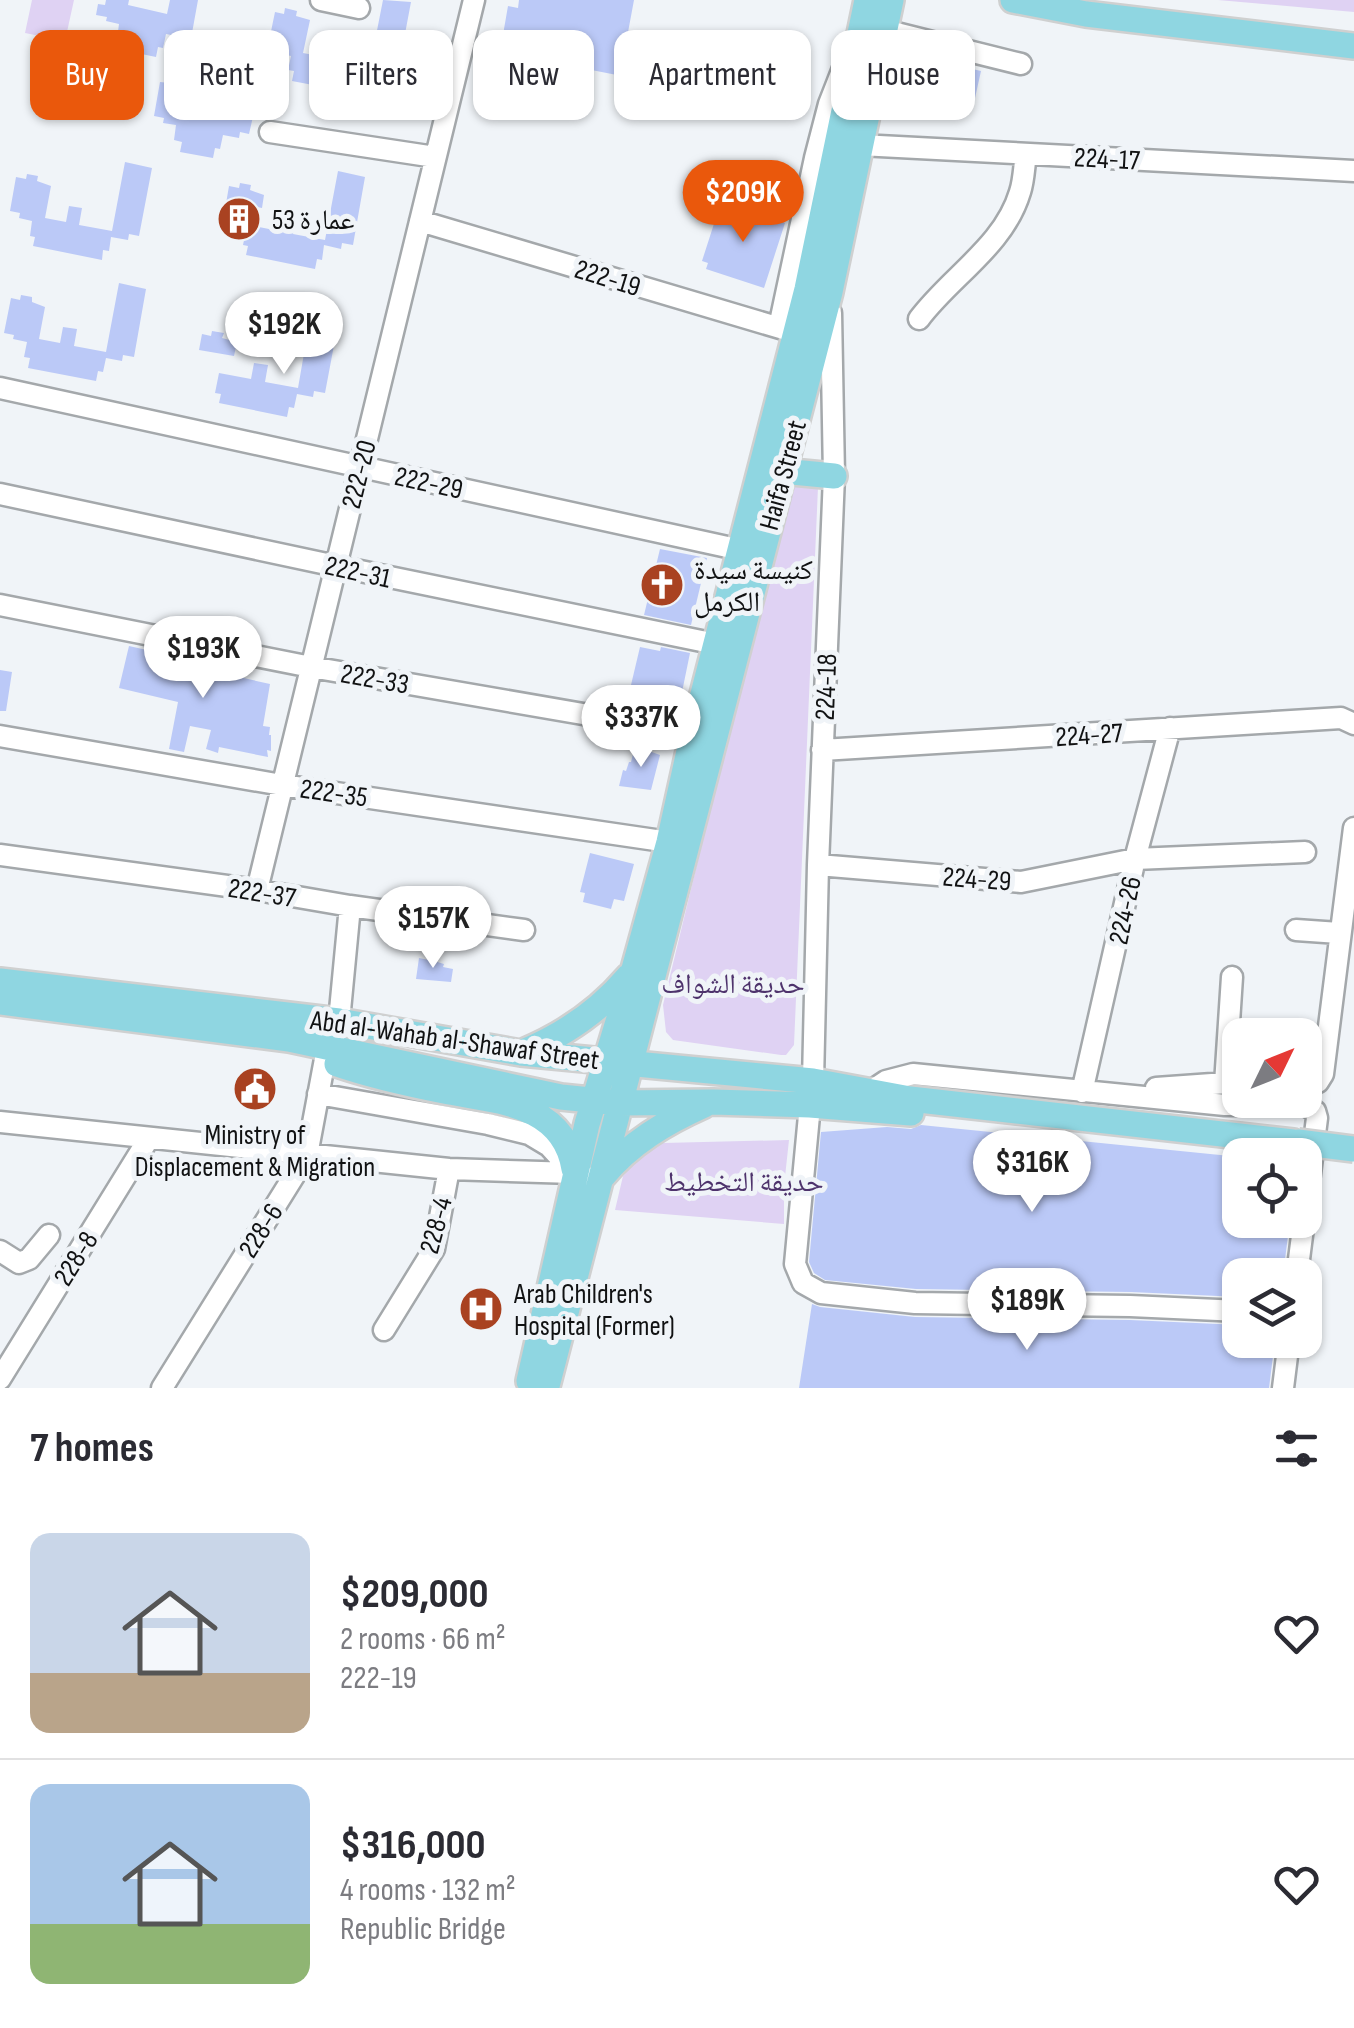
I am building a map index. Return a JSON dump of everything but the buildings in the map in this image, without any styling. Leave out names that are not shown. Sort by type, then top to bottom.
[{"type":"main road","name":"Haifa Street","points":[[866,0],[872,30]]},
{"type":"main road","name":"Haifa Street","points":[[873,30],[891,0]]},
{"type":"main road","points":[[1013,0],[1354,29]]},
{"type":"main road","points":[[1094,7],[1354,46]]},
{"type":"main road","name":"Haifa Street","points":[[618,1062],[634,969],[670,842],[788,330],[847,120]]},
{"type":"main road","name":"Haifa Street","points":[[618,1062],[830,292],[863,120]]},
{"type":"main road","points":[[782,471],[834,476]]},
{"type":"main road","points":[[521,1053],[555,1038],[586,1017],[634,969]]},
{"type":"main road","name":"Abd al-Wahab al-Shawaf Street","points":[[0,981],[339,1021],[521,1053],[618,1062],[909,1106]]},
{"type":"main road","name":"Abd al-Wahab al-Shawaf Street","points":[[0,1002],[289,1039],[561,1097],[620,1103],[712,1102],[871,1091],[909,1106]]},
{"type":"main road","points":[[289,1039],[324,1059],[361,1072],[530,1110],[546,1120],[564,1141],[572,1153],[574,1173]]},
{"type":"main road","points":[[538,1384],[574,1173],[593,1100],[618,1062]]},
{"type":"main road","points":[[538,1384],[620,1103],[618,1062]]},
{"type":"main road","points":[[600,1180],[618,1157],[639,1141],[712,1102]]},
{"type":"main road","points":[[909,1106],[1222,1141]]},
{"type":"main road","points":[[1322,1149],[1354,1148]]},
{"type":"main road","points":[[1322,1155],[1354,1162]]},
{"type":"street","points":[[321,0],[360,8]]},
{"type":"street","name":"222-20","points":[[256,890],[474,0]]},
{"type":"street","points":[[975,54],[1021,64]]},
{"type":"street","points":[[270,132],[435,157]]},
{"type":"street","name":"224-17","points":[[860,145],[1354,171]]},
{"type":"street","points":[[918,318],[1006,224],[1020,192],[1026,154]]},
{"type":"street","name":"222-19","points":[[420,221],[788,330]]},
{"type":"street","name":"224-18","points":[[830,292],[834,476],[812,1093],[794,1264],[799,1278],[814,1292],[916,1303],[1222,1309]]},
{"type":"street","name":"222-29","points":[[0,388],[740,550]]},
{"type":"street","name":"222-31","points":[[0,494],[716,644]]},
{"type":"street","name":"222-33","points":[[0,605],[311,667],[693,733]]},
{"type":"street","name":"224-27","points":[[822,750],[1341,718],[1354,724]]},
{"type":"street","name":"224-26","points":[[1083,1086],[1135,858],[1170,728]]},
{"type":"street","name":"222-35","points":[[0,736],[282,785],[670,842]]},
{"type":"street","points":[[1322,1034],[1354,828]]},
{"type":"street","name":"224-29","points":[[818,865],[1021,882],[1135,858],[1305,852]]},
{"type":"street","name":"222-37","points":[[0,855],[524,930]]},
{"type":"street","points":[[339,1021],[350,906]]},
{"type":"street","points":[[1296,930],[1340,933]]},
{"type":"street","points":[[1231,1018],[1232,977]]},
{"type":"street","name":"228-6","points":[[162,1388],[307,1154],[324,1059]]},
{"type":"street","points":[[871,1091],[886,1081],[913,1074],[1083,1086],[1222,1090]]},
{"type":"street","points":[[318,1094],[529,1134],[549,1146],[574,1173]]},
{"type":"street","points":[[0,1122],[449,1169],[574,1173],[600,1180]]},
{"type":"street","name":"228-8","points":[[0,1379],[150,1138]]},
{"type":"street","name":"228-4","points":[[384,1330],[434,1249],[449,1169]]},
{"type":"street","points":[[0,1251],[25,1262],[48,1235]]},
{"type":"street","points":[[1283,1388],[1287,1358]]},
{"type":"green space","points":[[32,0],[74,0],[67,30],[25,33]]},
{"type":"green space","points":[[1218,0],[1354,0],[1354,12]]},
{"type":"green space","name":"حديقة الشواف","points":[[788,487],[818,487],[794,1045],[786,1055],[781,1055],[673,1040],[666,1032],[663,1005]]},
{"type":"green space","name":"حديقة التخطيط","points":[[789,1140],[784,1224],[615,1210],[623,1176],[642,1156],[663,1143]]},
{"type":"place","name":"عمارة 53","points":[[239,219]]},
{"type":"place","name":"كنيسة سيدة الكرمل","points":[[662,585]]},
{"type":"place","name":"Ministry of Displacement & Migration","points":[[255,1089]]},
{"type":"place","name":"Arab Children's Hospital (Former)","points":[[481,1309]]}]
